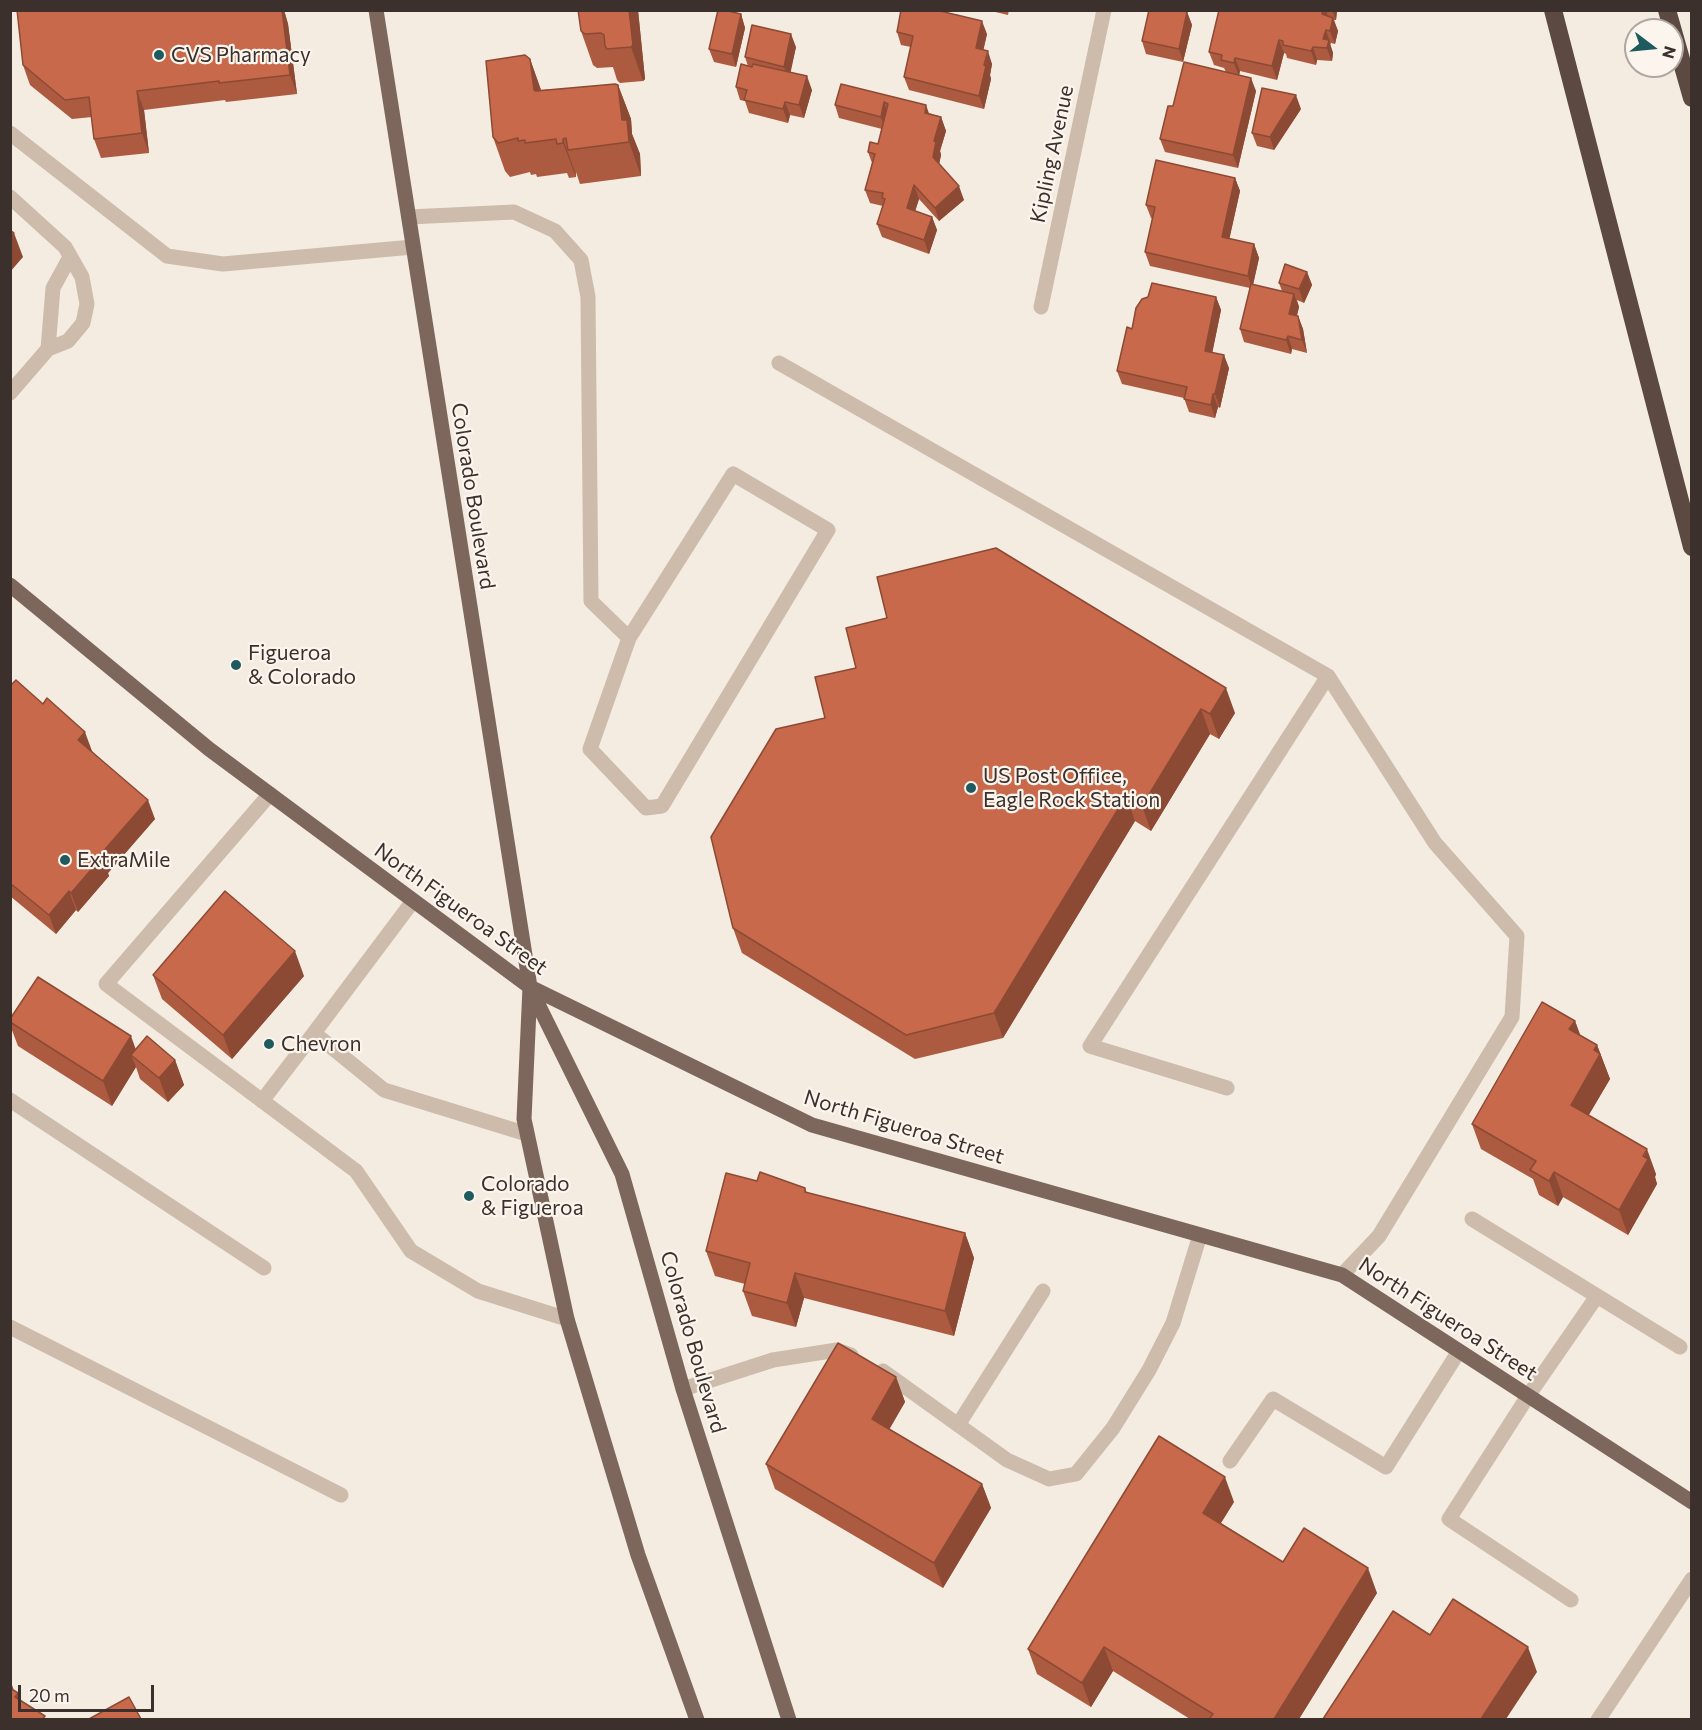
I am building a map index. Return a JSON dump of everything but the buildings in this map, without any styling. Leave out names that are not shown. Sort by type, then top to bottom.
[{"type":"highway","points":[[1553,10],[1692,547]]},
{"type":"highway","points":[[1667,10],[1692,98]]},
{"type":"main road","name":"Colorado Boulevard","points":[[376,10],[530,987],[524,1119],[567,1319],[638,1555],[697,1719]]},
{"type":"main road","name":"North Figueroa Street","points":[[10,585],[209,749],[530,987],[812,1125],[1342,1275],[1692,1502]]},
{"type":"main road","name":"Colorado Boulevard","points":[[530,987],[622,1174],[683,1389],[789,1719]]},
{"type":"street","name":"Kipling Avenue","points":[[1041,307],[1104,10]]},
{"type":"street","points":[[10,133],[167,256],[223,264],[413,246]]},
{"type":"street","points":[[10,393],[48,349],[68,341],[83,323],[87,304],[82,277],[65,247],[13,202]]},
{"type":"street","points":[[409,217],[514,212],[555,231],[581,260],[588,297],[591,601],[629,639]]},
{"type":"street","points":[[48,349],[54,288],[70,256]]},
{"type":"street","points":[[779,363],[1328,676],[1435,843],[1517,936],[1512,1017],[1379,1236],[1342,1275]]},
{"type":"street","points":[[733,474],[828,531],[662,806],[646,808],[590,749],[629,639],[733,474]]},
{"type":"street","points":[[1227,1088],[1090,1046],[1328,676]]},
{"type":"street","points":[[270,794],[106,984],[356,1171],[411,1251],[478,1291],[567,1319]]},
{"type":"street","points":[[262,1101],[413,901]]},
{"type":"street","points":[[314,1033],[384,1090],[527,1134]]},
{"type":"street","points":[[10,1100],[264,1268]]},
{"type":"street","points":[[1472,1219],[1680,1347]]},
{"type":"street","points":[[683,1389],[773,1360],[837,1350],[870,1362],[1007,1460],[1049,1479],[1076,1473],[1113,1428],[1164,1342],[1173,1323],[1200,1235]]},
{"type":"street","points":[[958,1425],[1043,1291]]},
{"type":"street","points":[[1571,1600],[1449,1519],[1528,1396],[1597,1296]]},
{"type":"street","points":[[10,1327],[341,1495]]},
{"type":"street","points":[[1230,1461],[1273,1399],[1386,1467],[1459,1351]]},
{"type":"street","points":[[1598,1719],[1692,1579]]},
{"type":"place","name":"CVS Pharmacy","points":[[159,55]]},
{"type":"place","name":"Figueroa & Colorado","points":[[236,665]]},
{"type":"place","name":"US Post Office, Eagle Rock Station","points":[[971,788]]},
{"type":"place","name":"ExtraMile","points":[[65,860]]},
{"type":"place","name":"Chevron","points":[[269,1044]]},
{"type":"place","name":"Colorado & Figueroa","points":[[469,1196]]}]
